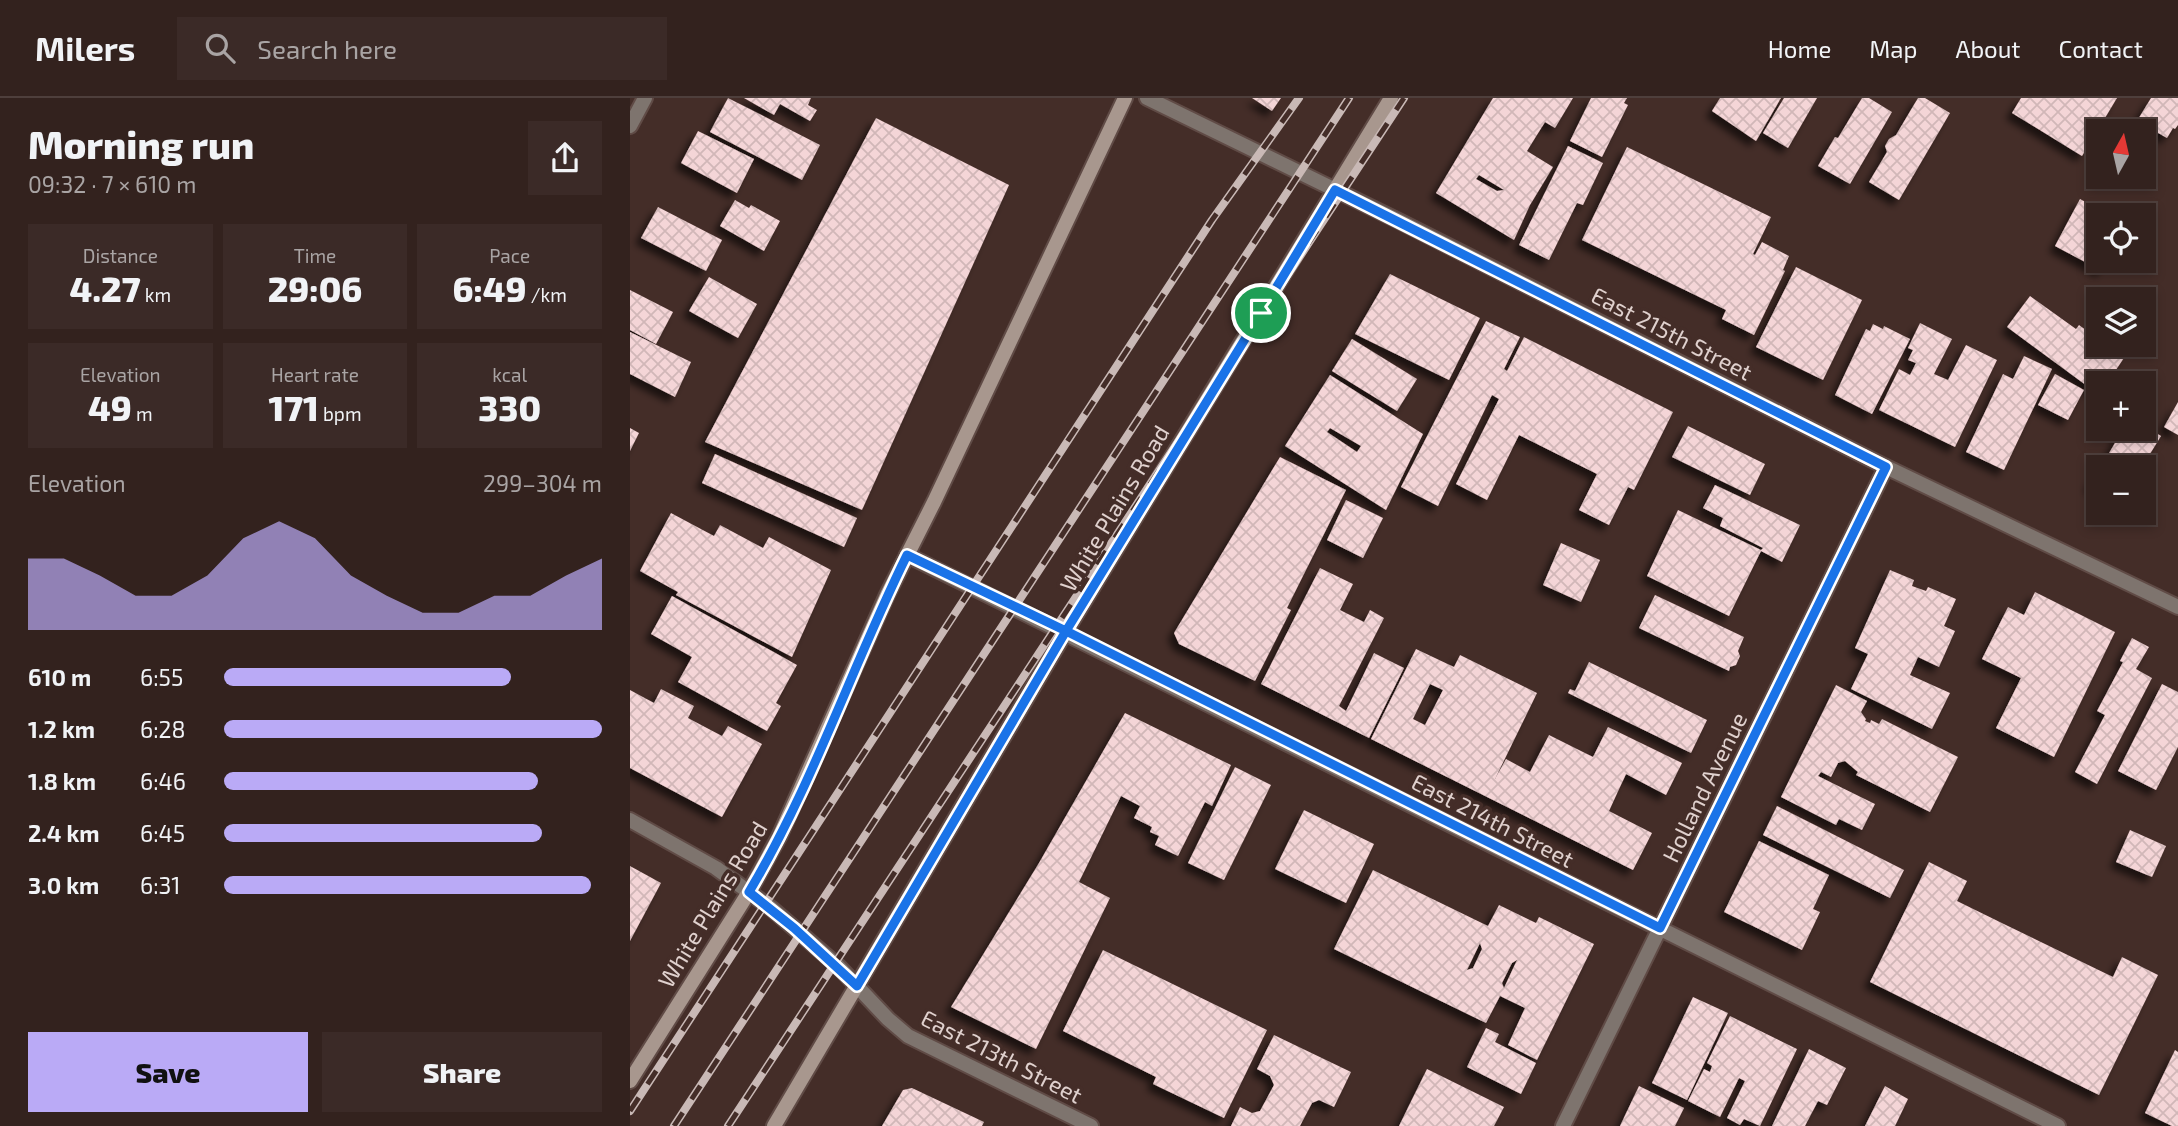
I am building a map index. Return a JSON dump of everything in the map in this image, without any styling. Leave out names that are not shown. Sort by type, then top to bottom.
[{"type":"main road","name":"White Plains Road","points":[[630,1081],[766,863],[907,555],[1125,98]]},
{"type":"main road","name":"White Plains Road","points":[[775,1126],[1066,631],[1391,98]]},
{"type":"street","points":[[630,126],[645,98]]},
{"type":"street","name":"East 215th Street","points":[[1147,98],[1886,467],[2178,607]]},
{"type":"street","name":"Holland Avenue","points":[[1563,1126],[1886,467]]},
{"type":"street","name":"East 214th Street","points":[[907,555],[1066,631],[2058,1126]]},
{"type":"street","name":"East 213th Street","points":[[630,820],[685,849],[749,892],[794,928],[857,986],[887,1019],[908,1036],[1091,1126]]},
{"type":"building","points":[[728,98],[820,145],[802,180],[710,132]]},
{"type":"building","points":[[744,98],[811,98],[808,105],[817,110],[810,121],[780,104],[774,115]]},
{"type":"building","points":[[1252,98],[1281,98],[1272,111]]},
{"type":"building","points":[[1493,98],[1573,98],[1555,128],[1545,122],[1527,151],[1553,167],[1530,205],[1514,240],[1436,193]],"holes":[[[1479,175],[1504,190],[1497,191],[1476,179]]]},
{"type":"building","points":[[1591,98],[1627,98],[1624,103],[1628,105],[1602,157],[1570,141]]},
{"type":"building","points":[[1720,98],[1781,98],[1756,141],[1712,111]]},
{"type":"building","points":[[1784,98],[1817,98],[1788,148],[1763,133]]},
{"type":"building","points":[[1862,98],[1869,98],[1892,112],[1850,184],[1818,166]]},
{"type":"building","points":[[1918,98],[1925,98],[1950,113],[1899,200],[1869,182],[1887,152],[1885,146],[1889,139],[1896,135]]},
{"type":"building","points":[[2021,98],[2117,98],[2104,119],[2086,119],[2086,149],[2082,156],[2012,113]]},
{"type":"building","points":[[2151,98],[2178,98],[2178,125],[2167,138],[2156,132],[2156,119],[2138,119]]},
{"type":"building","points":[[876,118],[1009,185],[862,510],[705,442]]},
{"type":"building","points":[[698,131],[754,159],[737,193],[681,163]]},
{"type":"building","points":[[1568,146],[1603,163],[1583,205],[1577,203],[1549,260],[1519,245]]},
{"type":"building","points":[[1627,147],[1771,217],[1753,254],[1755,255],[1762,242],[1789,256],[1783,270],[1785,271],[1754,335],[1722,319],[1726,310],[1582,240]]},
{"type":"building","points":[[2080,199],[2088,203],[2086,262],[2055,246]]},
{"type":"building","points":[[735,200],[749,208],[751,205],[780,221],[764,251],[720,226]]},
{"type":"building","points":[[658,207],[722,240],[706,271],[641,238]]},
{"type":"building","points":[[1796,267],[1862,300],[1823,380],[1756,347]]},
{"type":"building","points":[[1390,274],[1480,318],[1449,380],[1355,334]]},
{"type":"building","points":[[709,277],[757,304],[738,338],[689,311]]},
{"type":"building","points":[[630,290],[673,312],[656,344],[630,330]]},
{"type":"building","points":[[2030,296],[2076,329],[2079,325],[2086,330],[2086,357],[2124,358],[2115,371],[2086,371],[2086,385],[2007,327]]},
{"type":"building","points":[[1486,321],[1520,337],[1504,369],[1507,371],[1524,337],[1673,412],[1634,490],[1628,487],[1609,525],[1579,510],[1597,474],[1519,435],[1487,500],[1456,484],[1499,399],[1492,395],[1438,506],[1401,487]]},
{"type":"building","points":[[1920,323],[1952,339],[1934,374],[1948,380],[1966,345],[1997,360],[1955,447],[1879,410],[1899,369],[1910,375],[1916,363],[1908,360],[1913,350],[1908,348]]},
{"type":"building","points":[[1873,324],[1883,329],[1884,326],[1910,339],[1872,414],[1835,395],[1866,329],[1870,331]]},
{"type":"building","points":[[630,332],[691,362],[675,397],[630,374]]},
{"type":"building","points":[[1352,339],[1417,379],[1397,411],[1332,371]]},
{"type":"building","points":[[2024,356],[2052,369],[2004,470],[1966,452],[2003,374],[2013,379]]},
{"type":"building","points":[[2055,374],[2084,390],[2068,420],[2038,405]]},
{"type":"building","points":[[1330,375],[1423,434],[1386,510],[1285,446]],"holes":[[[1330,428],[1361,446],[1357,452],[1327,432]]]},
{"type":"building","points":[[2178,402],[2178,435],[2164,427]]},
{"type":"building","points":[[1688,426],[1765,464],[1750,495],[1672,457]]},
{"type":"building","points":[[630,428],[639,433],[630,451]]},
{"type":"building","points":[[2156,433],[2161,436],[2149,455],[2108,455],[2116,441],[2156,441]]},
{"type":"building","points":[[715,454],[857,518],[844,547],[702,483]]},
{"type":"building","points":[[1280,457],[1346,490],[1287,608],[1291,610],[1255,681],[1179,644],[1174,633]]},
{"type":"building","points":[[1715,485],[1800,525],[1782,562],[1761,551],[1729,616],[1647,576],[1678,510],[1761,550],[1763,548],[1720,526],[1723,518],[1703,508]]},
{"type":"building","points":[[1346,500],[1383,518],[1363,558],[1327,540]]},
{"type":"building","points":[[671,513],[714,536],[720,525],[763,548],[769,537],[831,570],[792,657],[676,595],[678,592],[640,571]]},
{"type":"building","points":[[1561,543],[1600,560],[1581,602],[1543,585]]},
{"type":"building","points":[[1320,568],[1353,584],[1340,610],[1364,622],[1370,610],[1384,618],[1339,706],[1346,711],[1374,653],[1404,668],[1369,738],[1261,684]]},
{"type":"building","points":[[1890,570],[1914,580],[1912,586],[1926,591],[1928,587],[1956,599],[1944,626],[1955,631],[1939,667],[1918,657],[1910,675],[1950,693],[1932,729],[1851,689],[1868,654],[1855,648]]},
{"type":"building","points":[[2035,592],[2115,632],[2054,757],[1996,728],[2021,678],[1982,659],[2008,607],[2024,615]]},
{"type":"building","points":[[1655,595],[1744,637],[1736,665],[1730,667],[1729,671],[1639,628]]},
{"type":"building","points":[[672,596],[797,665],[776,703],[781,706],[767,731],[678,682],[692,657],[651,634]]},
{"type":"building","points":[[2132,638],[2149,647],[2136,669],[2152,678],[2097,784],[2075,772],[2105,715],[2097,711],[2123,662],[2120,661]]},
{"type":"building","points":[[1416,649],[1454,667],[1460,655],[1537,693],[1495,779],[1506,759],[1530,772],[1549,735],[1593,757],[1608,727],[1682,763],[1666,795],[1626,774],[1609,811],[1652,833],[1633,870],[1371,739]],"holes":[[[1430,684],[1443,690],[1425,725],[1413,719]]]},
{"type":"building","points":[[1589,662],[1707,720],[1691,753],[1568,693],[1570,689],[1575,691]]},
{"type":"building","points":[[2162,684],[2178,692],[2178,747],[2156,790],[2118,771]]},
{"type":"building","points":[[1836,685],[1867,701],[1861,712],[1865,721],[1870,723],[1871,720],[1879,724],[1882,719],[1958,757],[1930,812],[1856,775],[1858,772],[1845,761],[1838,763],[1831,777],[1821,772],[1818,776],[1875,804],[1862,830],[1839,819],[1836,825],[1781,797]]},
{"type":"building","points":[[661,689],[694,706],[688,718],[722,736],[728,726],[762,744],[722,817],[630,768],[630,690],[654,703]]},
{"type":"building","points":[[1125,713],[1231,765],[1212,806],[1205,802],[1178,856],[1155,845],[1159,836],[1150,832],[1152,827],[1134,818],[1140,806],[1121,796],[1079,882],[1110,898],[1036,1049],[951,1007],[1039,863]]},
{"type":"building","points":[[1235,767],[1271,785],[1224,880],[1188,863]]},
{"type":"building","points":[[1777,806],[1904,870],[1890,898],[1763,835]]},
{"type":"building","points":[[1304,810],[1374,844],[1346,903],[1275,869]]},
{"type":"building","points":[[2130,830],[2166,846],[2152,877],[2116,862]]},
{"type":"building","points":[[1759,841],[1829,875],[1813,909],[1820,912],[1802,950],[1724,912]]},
{"type":"building","points":[[1929,862],[1967,881],[1957,901],[2113,977],[2122,957],[2158,975],[2099,1095],[1870,982]]},
{"type":"building","points":[[630,866],[661,883],[630,941]]},
{"type":"building","points":[[1373,870],[1488,926],[1499,905],[1536,923],[1539,917],[1594,944],[1537,1060],[1508,1045],[1525,1008],[1500,996],[1486,1023],[1334,949]],"holes":[[[1480,943],[1482,949],[1473,968],[1467,970]],[[1517,960],[1504,988],[1502,983],[1512,963]]]},
{"type":"building","points":[[1103,950],[1267,1030],[1224,1118],[1153,1084],[1156,1077],[1063,1031]]},
{"type":"building","points":[[1693,997],[1728,1013],[1687,1100],[1652,1083]]},
{"type":"building","points":[[1730,1016],[1797,1049],[1760,1126],[1744,1119],[1740,1125],[1727,1118],[1745,1081],[1739,1078],[1720,1117],[1688,1101],[1704,1069],[1710,1072],[1712,1066],[1707,1063]]},
{"type":"building","points":[[1486,1028],[1499,1034],[1495,1042],[1536,1063],[1521,1094],[1467,1067]]},
{"type":"building","points":[[1274,1035],[1351,1072],[1334,1107],[1319,1100],[1312,1103],[1300,1126],[1231,1126],[1240,1107],[1252,1113],[1260,1111],[1274,1085],[1270,1076],[1257,1069]]},
{"type":"building","points":[[1809,1049],[1846,1068],[1827,1105],[1818,1101],[1805,1126],[1772,1126]]},
{"type":"building","points":[[2175,1050],[2178,1052],[2178,1126],[2172,1126],[2145,1113]]},
{"type":"building","points":[[1427,1069],[1504,1107],[1494,1126],[1399,1126]]},
{"type":"building","points":[[1639,1086],[1684,1108],[1675,1126],[1620,1126]]},
{"type":"building","points":[[1885,1086],[1908,1099],[1895,1126],[1865,1126]]},
{"type":"building","points":[[912,1088],[984,1122],[982,1126],[882,1126],[903,1090]]},
{"type":"railway","points":[[630,1111],[1212,220],[1299,98]]},
{"type":"railway","points":[[674,1126],[1349,98]]},
{"type":"railway","points":[[728,1126],[1404,98]]},
{"type":"route","points":[[1261,313],[1066,631],[907,555],[793,807],[749,892],[838,966],[857,986],[1066,631],[1660,928],[1886,467],[1335,190],[1261,313]]}]
